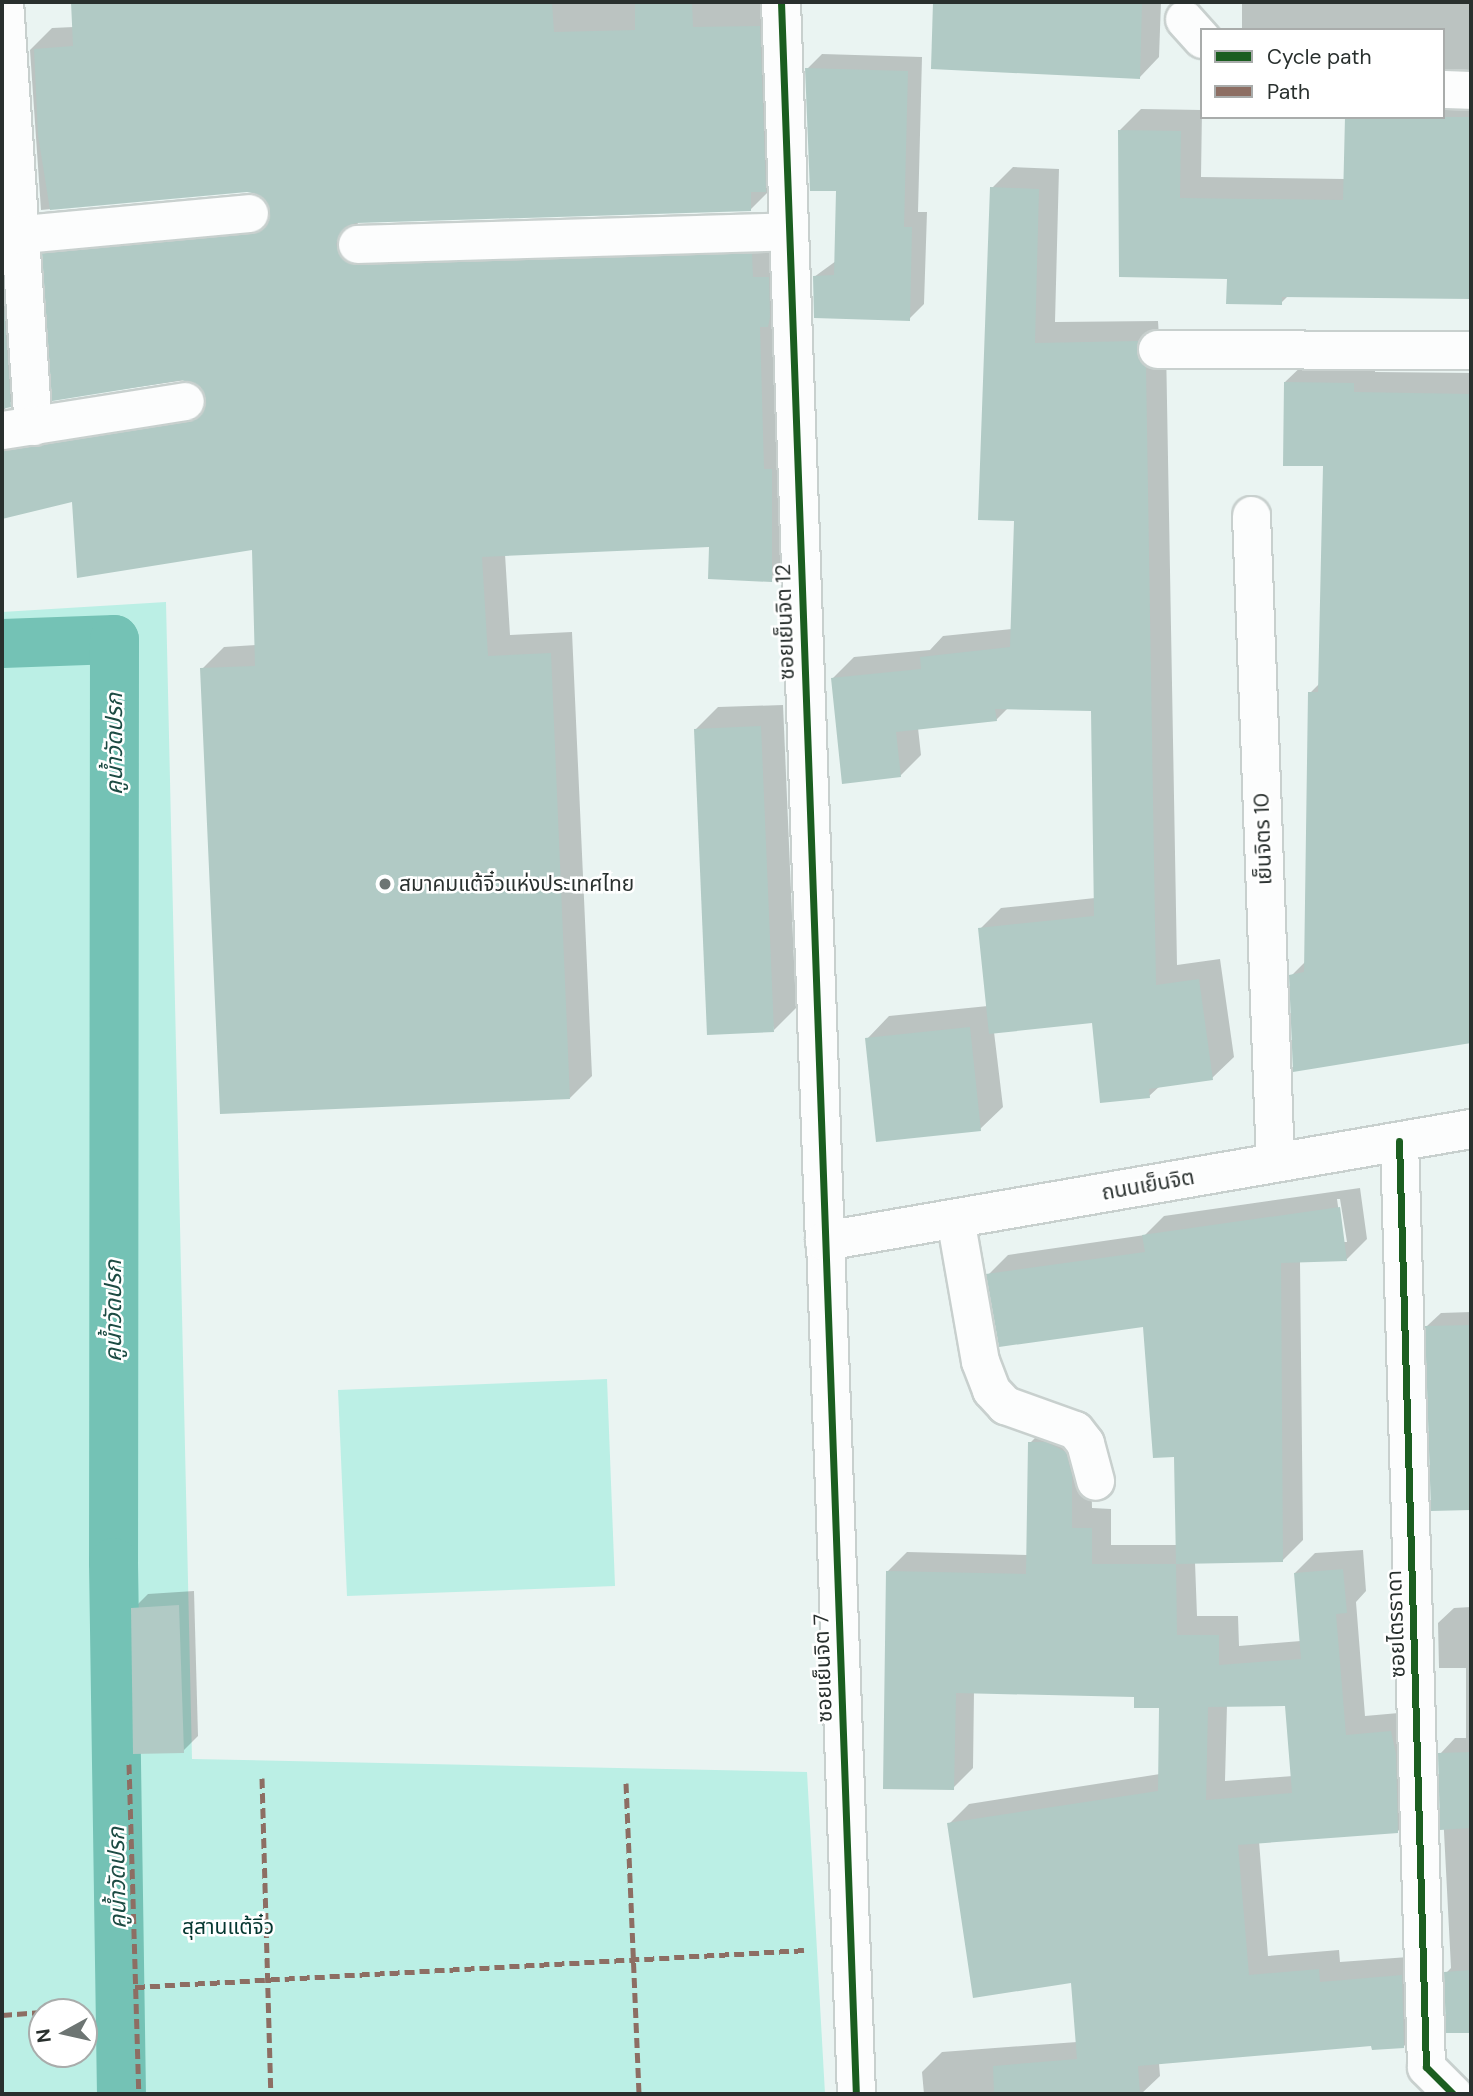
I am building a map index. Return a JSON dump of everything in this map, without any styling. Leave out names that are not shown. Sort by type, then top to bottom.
[{"type":"street","points":[[4,2],[17,428],[185,401]]},
{"type":"street","name":"ซอยเย็นจิต 12","points":[[781,2],[825,1241]]},
{"type":"street","points":[[1445,89],[1471,90]]},
{"type":"street","points":[[11,235],[249,213]]},
{"type":"street","points":[[357,244],[789,231]]},
{"type":"street","points":[[1157,349],[1471,350]]},
{"type":"street","name":"เย็นจิตร 10","points":[[1251,515],[1275,1163]]},
{"type":"street","name":"ถนนเย็นจิต","points":[[825,1241],[1471,1129]]},
{"type":"street","name":"ซอยไตรธาดา","points":[[1399,1141],[1426,2067],[1455,2094]]},
{"type":"street","points":[[955,1218],[980,1361],[991,1390],[1005,1405],[1075,1430],[1085,1443],[1095,1481]]},
{"type":"street","name":"ซอยเย็นจิต 7","points":[[825,1241],[856,2094]]},
{"type":"street","points":[[1455,2094],[1471,2094]]},
{"type":"green space","name":"สุสานแต้จิ๋ว","points":[[166,602],[192,1759],[807,1772],[825,2094],[2,2094],[2,612]]},
{"type":"green space","points":[[607,1379],[615,1586],[347,1596],[338,1390]]},
{"type":"building","points":[[71,2],[552,2],[554,32],[635,30],[635,2],[692,2],[693,27],[760,26],[766,192],[751,192],[751,211],[356,223],[345,227],[336,244],[340,256],[358,265],[752,253],[753,277],[769,277],[770,317],[768,327],[760,327],[764,469],[772,469],[772,582],[708,579],[709,547],[482,557],[488,656],[551,653],[570,1099],[220,1114],[200,668],[255,666],[252,550],[77,578],[72,502],[2,519],[2,450],[188,422],[205,408],[201,387],[182,380],[52,401],[42,253],[251,234],[268,222],[270,210],[258,194],[247,192],[50,210],[38,135],[34,49],[73,46]]},
{"type":"building","points":[[933,2],[1142,2],[1140,79],[931,69]]},
{"type":"building","points":[[805,68],[908,71],[904,227],[912,227],[910,321],[814,318],[813,276],[834,275],[836,191],[810,191]]},
{"type":"building","points":[[1471,117],[1471,299],[1282,297],[1282,305],[1226,304],[1227,279],[1119,277],[1118,130],[1181,131],[1180,198],[1343,200],[1345,119]]},
{"type":"building","points":[[990,187],[1039,189],[1035,343],[1138,341],[1139,359],[1146,367],[1156,985],[1199,979],[1213,1080],[1149,1089],[1150,1098],[1100,1103],[1092,1023],[989,1034],[978,928],[1094,916],[1091,711],[995,709],[997,721],[896,732],[901,777],[842,784],[831,678],[921,669],[920,657],[1010,647],[1014,521],[978,520]]},
{"type":"building","points":[[2,277],[11,407],[2,409]]},
{"type":"building","points":[[1284,382],[1354,383],[1354,392],[1471,394],[1471,1043],[1293,1072],[1289,975],[1304,972],[1308,692],[1318,692],[1323,466],[1283,466]]},
{"type":"building","points":[[761,726],[774,1032],[707,1035],[694,729]]},
{"type":"building","points":[[970,1027],[981,1131],[876,1142],[865,1038]]},
{"type":"building","points":[[1340,1207],[1347,1261],[1281,1263],[1283,1562],[1176,1564],[1174,1457],[1153,1458],[1143,1327],[999,1347],[986,1274],[1145,1252],[1142,1235]]},
{"type":"building","points":[[1471,1325],[1471,1510],[1431,1511],[1425,1326]]},
{"type":"building","points":[[1028,1442],[1046,1442],[1066,1452],[1072,1475],[1072,1528],[1092,1528],[1092,1564],[1176,1564],[1177,1635],[1219,1635],[1219,1665],[1301,1659],[1294,1573],[1343,1569],[1347,1613],[1336,1614],[1346,1735],[1391,1731],[1396,1754],[1398,1833],[1238,1845],[1249,1975],[1319,1969],[1320,1982],[1402,1975],[1404,2048],[1372,2050],[1371,2046],[1138,2066],[1140,2094],[994,2094],[993,2066],[1077,2059],[1071,1983],[973,1998],[947,1823],[1158,1791],[1159,1708],[1134,1708],[1134,1697],[956,1693],[954,1790],[883,1789],[886,1571],[1026,1574]],"holes":[[[1285,1706],[1292,1793],[1206,1800],[1208,1707]]]},
{"type":"building","points":[[179,1605],[184,1753],[133,1754],[131,1608]]},
{"type":"building","points":[[1471,1752],[1471,1828],[1440,1830],[1438,1753]]},
{"type":"building","points":[[1471,1970],[1471,2033],[1446,2033],[1444,1972]]},
{"type":"waterway","name":"คูน้ำวัดปรก","points":[[2,643],[114,639],[113,1562],[121,2094]]},
{"type":"marked path","points":[[129,1764],[139,2094]]},
{"type":"marked path","points":[[262,1778],[271,2094]]},
{"type":"marked path","points":[[626,1783],[639,2094]]},
{"type":"marked path","points":[[135,1987],[807,1950]]},
{"type":"marked path","points":[[2,2015],[28,2013]]},
{"type":"cycle path","points":[[781,2],[856,2094]]},
{"type":"cycle path","points":[[1399,1141],[1426,2067],[1453,2094]]},
{"type":"place","name":"สมาคมแต้จิ๋วแห่งประเทศไทย","points":[[385,884]]}]
